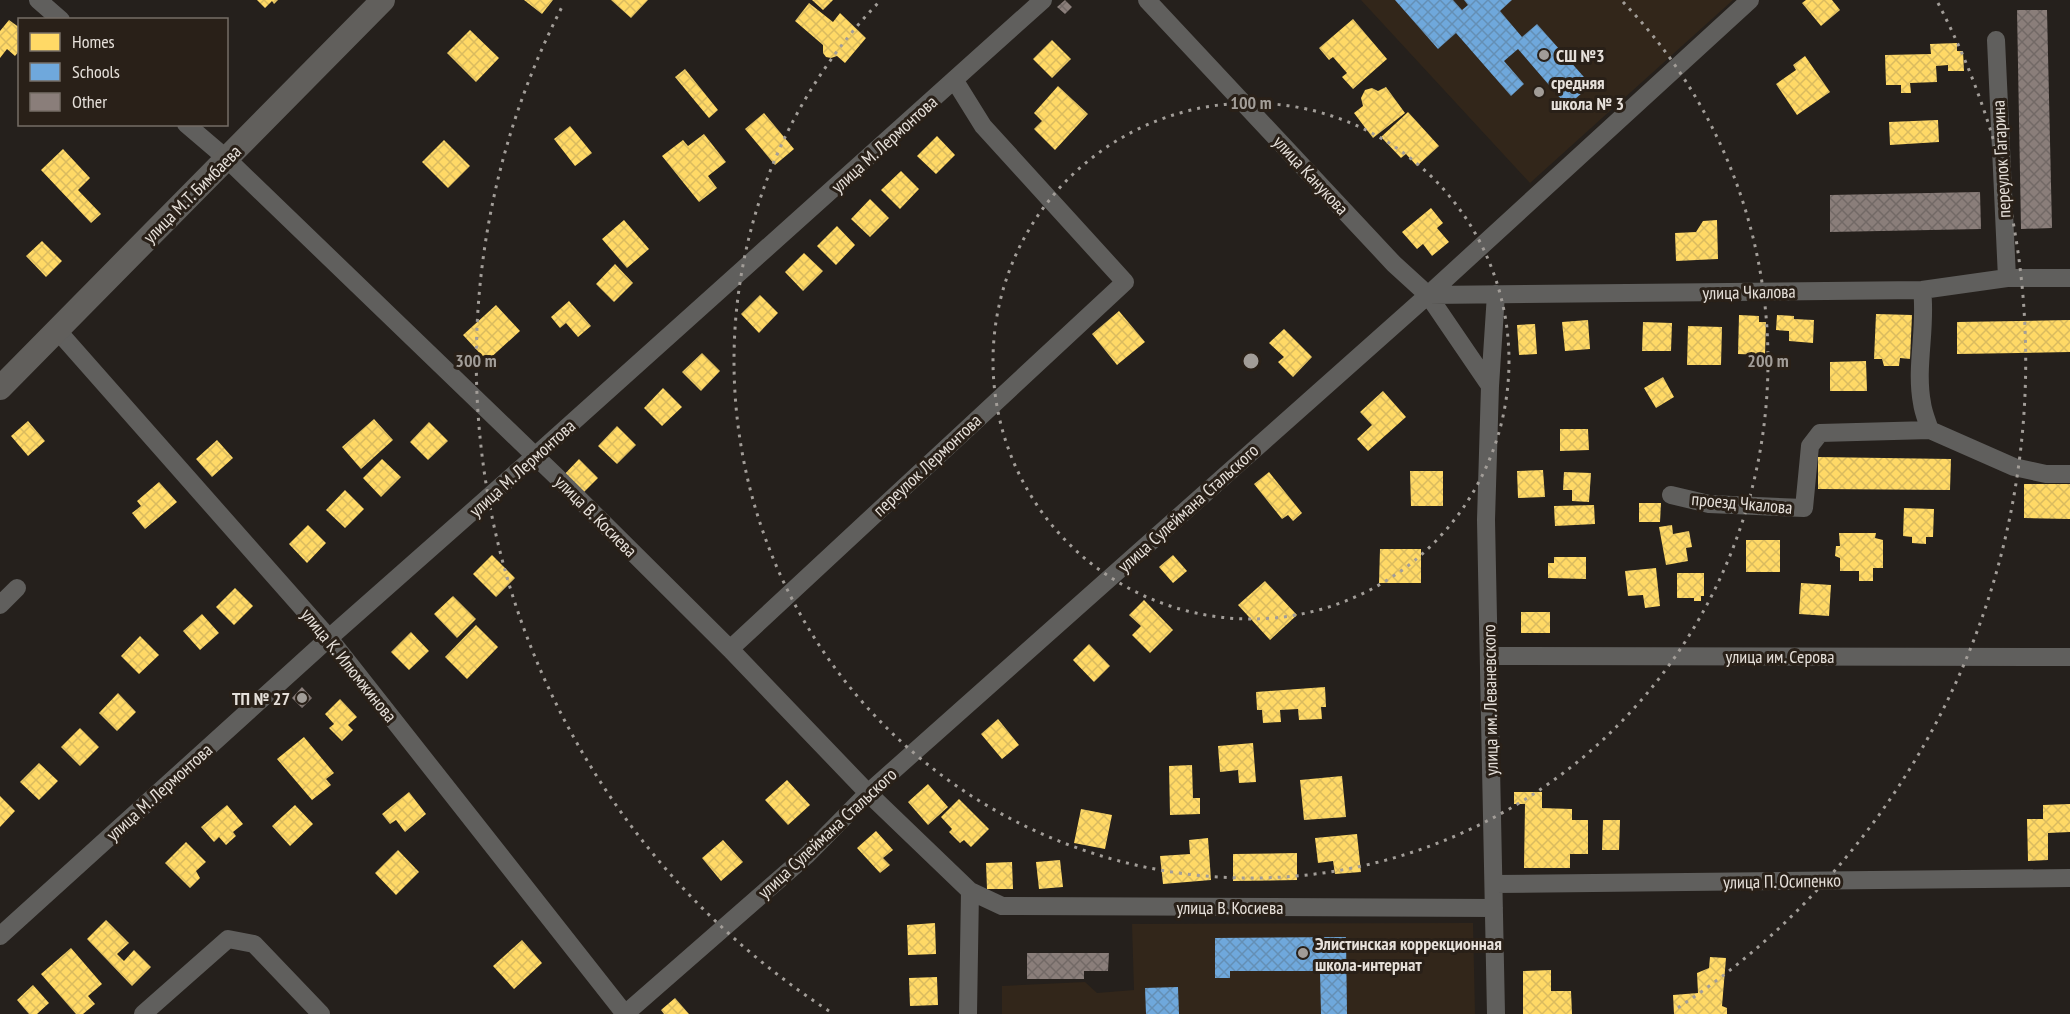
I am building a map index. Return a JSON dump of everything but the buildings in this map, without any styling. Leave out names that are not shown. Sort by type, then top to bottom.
[{"type":"main road","name":"улица М.Т. Бимбаева","points":[[0,388],[383,0]]},
{"type":"street","points":[[38,0],[59,18]]},
{"type":"street","name":"улица М. Лермонтова","points":[[0,936],[329,638],[1043,0]]},
{"type":"street","name":"улица Канукова","points":[[1148,0],[1394,264],[1428,295]]},
{"type":"street","name":"улица Сулеймана Стальского","points":[[625,1014],[807,855],[868,793],[1428,295],[1750,0]]},
{"type":"street","name":"переулок Гагарина","points":[[1996,40],[2007,278]]},
{"type":"street","name":"переулок Лермонтова","points":[[730,649],[1125,282],[983,126],[955,81]]},
{"type":"street","name":"улица В. Косиева","points":[[188,126],[227,159],[535,456],[730,649],[868,793],[970,891],[1002,906],[1494,908]]},
{"type":"street","name":"улица Чкалова","points":[[1428,295],[1922,290],[2007,278],[2070,278]]},
{"type":"street","points":[[1922,290],[1924,304],[1920,373],[1922,403],[1930,430]]},
{"type":"street","name":"улица им. Леваневского","points":[[1496,294],[1490,386],[1486,520],[1496,1014]]},
{"type":"street","points":[[1428,295],[1490,386]]},
{"type":"street","name":"улица К. Илюмжинова","points":[[57,330],[329,638],[625,1014]]},
{"type":"street","name":"проезд Чкалова","points":[[1671,495],[1709,504],[1804,508],[1810,446],[1820,433],[1930,430],[2014,467],[2046,474],[2070,474]]},
{"type":"street","points":[[0,605],[17,588]]},
{"type":"street","name":"улица им. Серова","points":[[1490,656],[2070,657]]},
{"type":"street","name":"улица П. Осипенко","points":[[1494,884],[2070,878]]},
{"type":"street","points":[[968,1014],[970,891]]},
{"type":"street","points":[[143,1014],[228,939],[254,944],[321,1014]]},
{"type":"shaded area","name":"средняя школа № 3","points":[[1361,0],[1733,0],[1530,183]]},
{"type":"shaded area","name":"Элистинская коррекционная школа-интернат","points":[[1473,923],[1475,1014],[1002,1014],[1002,986],[1085,982],[1097,993],[1134,990],[1132,924]]},
{"type":"place","name":"СШ №3","points":[[1544,55]]},
{"type":"place","name":"средняя школа № 3","points":[[1539,92]]},
{"type":"place","name":"ТП № 27","points":[[302,698]]},
{"type":"place","name":"Элистинская коррекционная школа-интернат","points":[[1303,953]]}]
